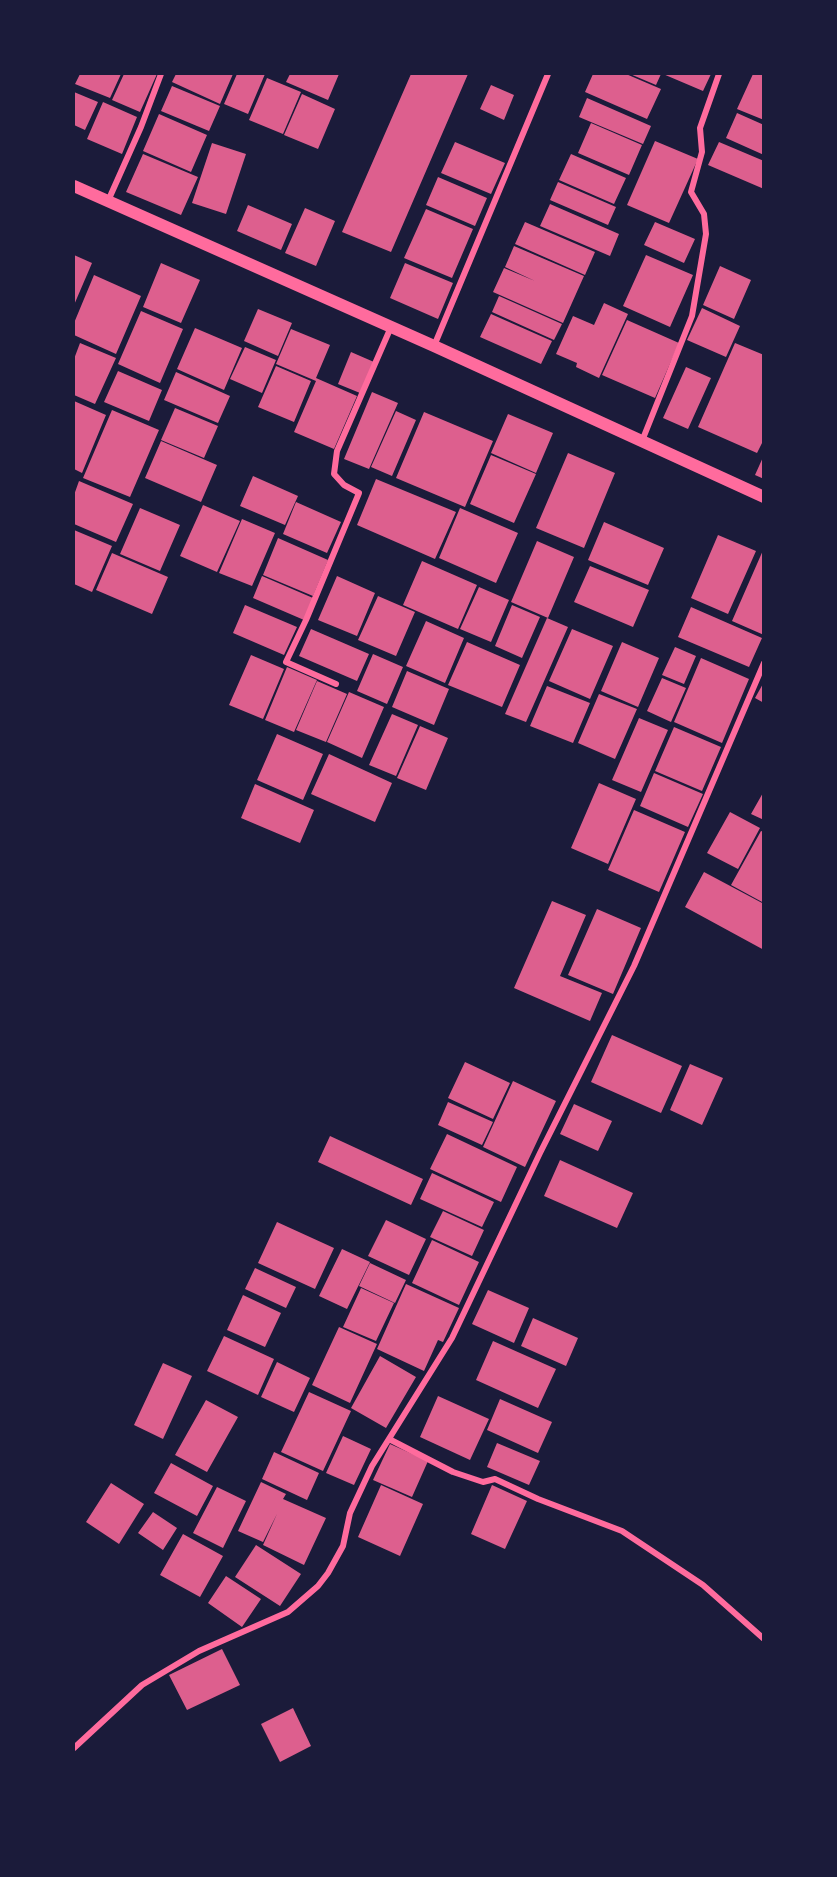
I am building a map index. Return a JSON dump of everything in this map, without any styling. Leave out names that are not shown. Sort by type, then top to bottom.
[{"type":"main road","points":[[74,186],[434,346],[764,497]]},
{"type":"street","points":[[107,201],[141,128],[160,74]]},
{"type":"street","points":[[434,346],[548,74]]},
{"type":"street","points":[[642,441],[692,316],[706,234],[704,214],[691,192],[702,152],[700,128],[719,74]]},
{"type":"street","points":[[336,684],[286,662],[359,493],[344,485],[334,474],[337,451],[391,327]]},
{"type":"street","points":[[74,1748],[142,1684],[198,1651],[288,1612],[318,1586],[328,1573],[343,1546],[350,1513],[372,1466],[452,1338],[540,1153],[634,966],[764,663]]},
{"type":"street","points":[[389,1438],[453,1472],[483,1482],[495,1479],[538,1499],[622,1531],[703,1585],[764,1639]]},
{"type":"building","points":[[80,74],[121,74],[110,98],[75,84]]},
{"type":"building","points":[[124,74],[157,74],[140,112],[112,100]]},
{"type":"building","points":[[176,74],[233,74],[220,104],[172,82]]},
{"type":"building","points":[[237,74],[265,74],[248,114],[224,104]]},
{"type":"building","points":[[290,74],[339,74],[328,100],[286,82]]},
{"type":"building","points":[[411,74],[468,74],[391,252],[342,232]]},
{"type":"building","points":[[593,74],[626,74],[661,89],[647,119],[585,92]]},
{"type":"building","points":[[630,74],[661,74],[656,85]]},
{"type":"building","points":[[663,74],[711,74],[703,91]]},
{"type":"building","points":[[753,74],[764,74],[764,120],[737,109]]},
{"type":"building","points":[[267,78],[301,92],[283,134],[249,120]]},
{"type":"building","points":[[491,85],[514,95],[504,120],[480,109]]},
{"type":"building","points":[[172,86],[220,106],[209,131],[161,111]]},
{"type":"building","points":[[74,92],[98,102],[85,130],[74,125]]},
{"type":"building","points":[[302,94],[335,109],[318,149],[284,135]]},
{"type":"building","points":[[587,98],[651,126],[643,144],[579,117]]},
{"type":"building","points":[[103,102],[137,117],[122,154],[87,139]]},
{"type":"building","points":[[737,113],[764,125],[764,155],[726,138]]},
{"type":"building","points":[[159,114],[207,135],[191,172],[143,151]]},
{"type":"building","points":[[591,123],[642,145],[629,175],[578,153]]},
{"type":"building","points":[[655,141],[698,159],[669,223],[627,205]]},
{"type":"building","points":[[455,142],[505,163],[491,194],[441,173]]},
{"type":"building","points":[[719,142],[764,161],[764,189],[708,165]]},
{"type":"building","points":[[212,143],[246,154],[226,214],[192,203]]},
{"type":"building","points":[[143,154],[198,177],[181,215],[126,192]]},
{"type":"building","points":[[571,154],[626,178],[614,204],[559,180]]},
{"type":"building","points":[[438,177],[487,198],[475,226],[426,205]]},
{"type":"building","points":[[558,182],[616,207],[608,225],[550,200]]},
{"type":"building","points":[[550,204],[619,234],[610,256],[540,226]]},
{"type":"building","points":[[248,205],[292,224],[281,250],[237,231]]},
{"type":"building","points":[[305,208],[335,221],[316,266],[285,253]]},
{"type":"building","points":[[426,209],[473,229],[452,278],[404,258]]},
{"type":"building","points":[[525,222],[595,252],[585,275],[515,244]]},
{"type":"building","points":[[655,222],[695,239],[684,263],[644,245]]},
{"type":"building","points":[[514,246],[584,276],[563,323],[493,292],[504,268],[535,281],[505,267]]},
{"type":"building","points":[[74,255],[92,263],[74,305]]},
{"type":"building","points":[[646,255],[693,275],[670,327],[623,306]]},
{"type":"building","points":[[161,263],[200,280],[181,323],[143,307]]},
{"type":"building","points":[[405,263],[453,283],[438,319],[390,298]]},
{"type":"building","points":[[720,266],[751,280],[734,319],[703,305]]},
{"type":"building","points":[[94,275],[141,296],[116,354],[74,335],[74,323]]},
{"type":"building","points":[[499,296],[562,324],[554,340],[492,312]]},
{"type":"building","points":[[604,303],[628,314],[599,378],[576,367],[577,363],[556,354],[573,316],[594,325]]},
{"type":"building","points":[[702,308],[740,326],[726,357],[687,340]]},
{"type":"building","points":[[258,309],[292,323],[278,356],[244,341]]},
{"type":"building","points":[[141,311],[183,329],[160,383],[118,364]]},
{"type":"building","points":[[491,314],[552,341],[541,364],[480,337]]},
{"type":"building","points":[[627,320],[679,343],[655,398],[602,375]]},
{"type":"building","points":[[195,328],[242,348],[224,390],[177,369]]},
{"type":"building","points":[[291,329],[330,345],[316,378],[357,396],[334,449],[294,432],[316,381],[276,364]]},
{"type":"building","points":[[80,343],[116,358],[95,404],[74,395],[74,359]]},
{"type":"building","points":[[735,343],[764,355],[764,439],[757,453],[698,427]]},
{"type":"building","points":[[245,347],[276,360],[262,393],[230,379]]},
{"type":"building","points":[[351,352],[374,362],[360,393],[338,384]]},
{"type":"building","points":[[276,366],[311,381],[294,422],[258,407]]},
{"type":"building","points":[[686,367],[711,378],[688,429],[663,418]]},
{"type":"building","points":[[118,371],[162,390],[149,421],[104,402]]},
{"type":"building","points":[[176,372],[230,396],[218,423],[164,400]]},
{"type":"building","points":[[372,392],[398,403],[369,469],[344,459]]},
{"type":"building","points":[[74,401],[106,415],[82,473],[74,469]]},
{"type":"building","points":[[175,408],[218,426],[204,458],[161,440]]},
{"type":"building","points":[[112,410],[159,430],[130,497],[83,478]]},
{"type":"building","points":[[396,411],[416,420],[392,476],[371,467]]},
{"type":"building","points":[[424,412],[493,441],[465,507],[396,478]]},
{"type":"building","points":[[508,414],[553,433],[536,473],[491,453]]},
{"type":"building","points":[[161,441],[217,465],[201,502],[145,478]]},
{"type":"building","points":[[568,453],[615,473],[584,548],[536,528]]},
{"type":"building","points":[[491,455],[536,474],[514,523],[470,504]]},
{"type":"building","points":[[764,455],[764,479],[755,475]]},
{"type":"building","points":[[253,476],[298,496],[285,525],[240,506]]},
{"type":"building","points":[[376,479],[456,512],[435,559],[357,525]]},
{"type":"building","points":[[79,481],[133,504],[116,542],[74,524],[74,495]]},
{"type":"building","points":[[296,502],[341,522],[327,553],[283,534]]},
{"type":"building","points":[[203,505],[240,521],[217,572],[180,556]]},
{"type":"building","points":[[140,508],[180,525],[160,571],[120,554]]},
{"type":"building","points":[[460,508],[518,533],[496,583],[439,558]]},
{"type":"building","points":[[242,519],[275,533],[252,586],[219,573]]},
{"type":"building","points":[[604,522],[664,548],[648,585],[588,560]]},
{"type":"building","points":[[74,530],[112,546],[92,592],[74,584]]},
{"type":"building","points":[[718,535],[756,551],[728,614],[691,598]]},
{"type":"building","points":[[278,538],[328,560],[313,596],[263,575]]},
{"type":"building","points":[[537,541],[574,557],[548,618],[511,602]]},
{"type":"building","points":[[764,548],[764,635],[732,621]]},
{"type":"building","points":[[112,553],[168,577],[152,614],[96,590]]},
{"type":"building","points":[[422,561],[477,585],[458,629],[403,605]]},
{"type":"building","points":[[590,566],[649,590],[633,627],[574,602]]},
{"type":"building","points":[[262,576],[313,598],[304,620],[253,598]]},
{"type":"building","points":[[337,576],[375,593],[357,636],[318,620]]},
{"type":"building","points":[[479,587],[509,600],[491,642],[460,629]]},
{"type":"building","points":[[378,596],[415,612],[396,656],[358,640]]},
{"type":"building","points":[[245,605],[297,627],[284,655],[233,633]]},
{"type":"building","points":[[512,605],[540,617],[522,658],[495,646]]},
{"type":"building","points":[[691,607],[762,638],[749,667],[678,637]]},
{"type":"building","points":[[547,618],[568,627],[526,722],[505,714]]},
{"type":"building","points":[[426,621],[464,638],[445,683],[406,666]]},
{"type":"building","points":[[311,629],[369,654],[357,681],[299,656]]},
{"type":"building","points":[[572,629],[613,646],[590,699],[549,681]]},
{"type":"building","points":[[467,642],[520,665],[502,707],[448,685]]},
{"type":"building","points":[[622,642],[659,658],[638,707],[601,691]]},
{"type":"building","points":[[675,647],[696,656],[684,684],[662,675]]},
{"type":"building","points":[[373,654],[403,667],[387,704],[357,691]]},
{"type":"building","points":[[251,655],[284,669],[263,719],[229,705]]},
{"type":"building","points":[[701,658],[749,679],[722,743],[674,722]]},
{"type":"building","points":[[287,667],[317,680],[294,732],[265,720]]},
{"type":"building","points":[[407,671],[449,689],[434,725],[392,707]]},
{"type":"building","points":[[662,678],[686,688],[671,722],[647,711]]},
{"type":"building","points":[[317,681],[347,694],[326,742],[296,730]]},
{"type":"building","points":[[764,682],[764,703],[755,698]]},
{"type":"building","points":[[547,686],[590,703],[573,743],[530,726]]},
{"type":"building","points":[[349,692],[384,707],[362,758],[327,742]]},
{"type":"building","points":[[599,694],[637,709],[615,759],[578,743]]},
{"type":"building","points":[[392,714],[418,725],[396,776],[369,765]]},
{"type":"building","points":[[639,718],[668,730],[641,792],[612,780]]},
{"type":"building","points":[[420,726],[448,738],[426,790],[397,778]]},
{"type":"building","points":[[674,727],[721,747],[702,791],[655,771]]},
{"type":"building","points":[[277,734],[323,754],[303,800],[257,780]]},
{"type":"building","points":[[329,754],[392,783],[375,822],[311,794]]},
{"type":"building","points":[[654,773],[703,794],[688,827],[640,806]]},
{"type":"building","points":[[599,783],[636,799],[608,864],[571,848]]},
{"type":"building","points":[[255,784],[314,810],[300,843],[241,818]]},
{"type":"building","points":[[764,791],[764,820],[751,814]]},
{"type":"building","points":[[634,810],[685,832],[659,892],[608,870]]},
{"type":"building","points":[[730,812],[760,828],[738,869],[707,853]]},
{"type":"building","points":[[761,831],[764,832],[764,903],[731,885]]},
{"type":"building","points":[[704,872],[764,904],[764,950],[685,907]]},
{"type":"building","points":[[552,901],[586,915],[560,976],[602,993],[590,1021],[514,988]]},
{"type":"building","points":[[597,909],[641,928],[613,994],[568,975]]},
{"type":"building","points":[[612,1035],[682,1066],[661,1113],[591,1082]]},
{"type":"building","points":[[465,1062],[510,1083],[493,1119],[448,1098]]},
{"type":"building","points":[[690,1064],[723,1078],[702,1125],[670,1110]]},
{"type":"building","points":[[513,1081],[556,1101],[525,1167],[483,1147]]},
{"type":"building","points":[[448,1102],[493,1122],[482,1145],[438,1125]]},
{"type":"building","points":[[574,1104],[612,1121],[598,1151],[560,1134]]},
{"type":"building","points":[[447,1134],[517,1167],[501,1202],[430,1169]]},
{"type":"building","points":[[330,1136],[423,1179],[411,1205],[318,1162]]},
{"type":"building","points":[[560,1160],[633,1193],[617,1228],[544,1196]]},
{"type":"building","points":[[432,1173],[494,1202],[482,1227],[420,1199]]},
{"type":"building","points":[[443,1211],[484,1230],[472,1256],[430,1237]]},
{"type":"building","points":[[386,1220],[426,1239],[409,1275],[368,1256]]},
{"type":"building","points":[[277,1222],[334,1248],[315,1289],[258,1263]]},
{"type":"building","points":[[432,1240],[479,1262],[459,1305],[412,1283]]},
{"type":"building","points":[[342,1249],[370,1262],[347,1309],[319,1296]]},
{"type":"building","points":[[370,1263],[406,1280],[395,1303],[359,1286]]},
{"type":"building","points":[[255,1268],[296,1287],[286,1308],[245,1289]]},
{"type":"building","points":[[406,1284],[459,1308],[443,1342],[438,1340],[424,1371],[377,1349]]},
{"type":"building","points":[[361,1288],[394,1303],[376,1341],[343,1327]]},
{"type":"building","points":[[488,1290],[529,1308],[514,1343],[472,1324]]},
{"type":"building","points":[[243,1295],[281,1313],[265,1347],[227,1330]]},
{"type":"building","points":[[533,1318],[578,1338],[566,1366],[521,1346]]},
{"type":"building","points":[[339,1327],[377,1344],[350,1403],[312,1385]]},
{"type":"building","points":[[224,1336],[274,1359],[258,1395],[207,1371]]},
{"type":"building","points":[[493,1341],[556,1369],[538,1408],[476,1380]]},
{"type":"building","points":[[380,1356],[416,1377],[386,1428],[351,1408]]},
{"type":"building","points":[[277,1362],[310,1378],[294,1412],[261,1397]]},
{"type":"building","points":[[163,1363],[192,1376],[163,1439],[134,1425]]},
{"type":"building","points":[[309,1392],[351,1411],[323,1471],[281,1452]]},
{"type":"building","points":[[438,1396],[489,1419],[470,1460],[420,1437]]},
{"type":"building","points":[[500,1399],[552,1422],[538,1453],[487,1430]]},
{"type":"building","points":[[206,1400],[238,1417],[207,1472],[175,1455]]},
{"type":"building","points":[[343,1436],[371,1449],[354,1485],[326,1473]]},
{"type":"building","points":[[497,1443],[540,1461],[529,1485],[487,1467]]},
{"type":"building","points":[[390,1444],[428,1461],[412,1497],[373,1480]]},
{"type":"building","points":[[274,1452],[319,1473],[307,1500],[262,1479]]},
{"type":"building","points":[[171,1463],[213,1486],[197,1516],[154,1493]]},
{"type":"building","points":[[261,1482],[286,1494],[283,1499],[326,1518],[304,1565],[263,1545],[277,1514],[263,1542],[238,1531]]},
{"type":"building","points":[[111,1483],[144,1504],[119,1544],[86,1522]]},
{"type":"building","points":[[381,1485],[423,1504],[400,1556],[358,1537]]},
{"type":"building","points":[[492,1485],[527,1501],[505,1549],[471,1534]]},
{"type":"building","points":[[217,1487],[246,1501],[223,1548],[193,1533]]},
{"type":"building","points":[[153,1512],[177,1528],[163,1550],[138,1533]]},
{"type":"building","points":[[183,1534],[223,1556],[200,1597],[160,1575]]},
{"type":"building","points":[[256,1545],[301,1574],[280,1606],[235,1577]]},
{"type":"building","points":[[226,1576],[261,1599],[242,1627],[208,1603]]},
{"type":"building","points":[[222,1649],[240,1685],[187,1710],[169,1675]]},
{"type":"building","points":[[293,1708],[311,1746],[280,1762],[261,1724]]}]
